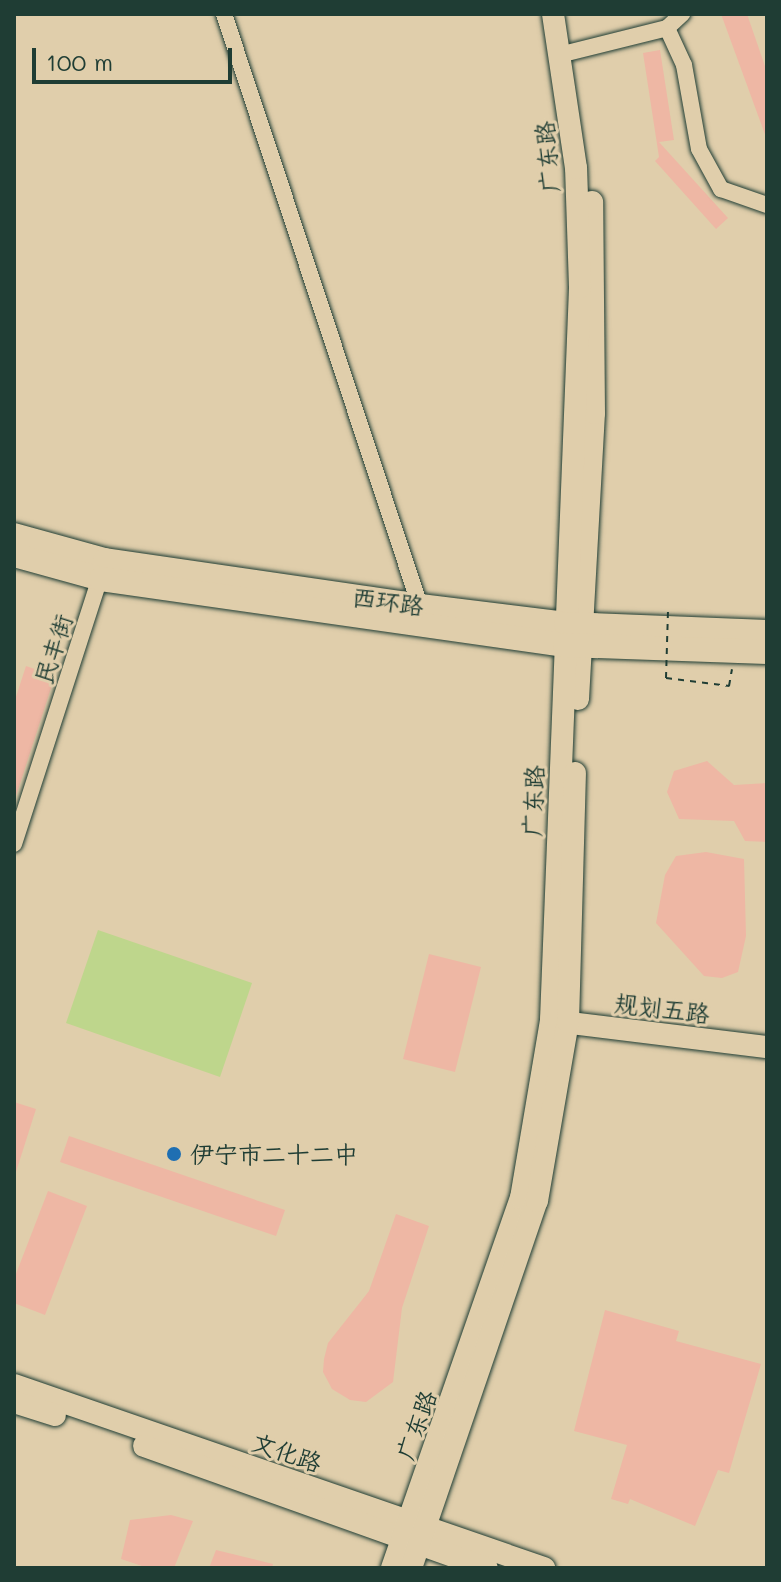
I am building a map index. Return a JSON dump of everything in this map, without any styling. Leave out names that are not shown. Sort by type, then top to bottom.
[{"type":"main road","name":"西环路","points":[[14,535],[103,569],[420,606],[573,635],[767,632]]},
{"type":"main road","name":"西环路","points":[[14,555],[573,635],[767,652]]},
{"type":"street","points":[[224,14],[420,606]]},
{"type":"street","name":"广东路","points":[[553,14],[570,52]]},
{"type":"street","name":"广东路","points":[[392,1568],[414,1533],[537,1201],[560,1021],[573,635],[597,282],[567,14]]},
{"type":"street","points":[[570,52],[667,28],[682,14]]},
{"type":"street","points":[[667,28],[684,65],[699,149],[721,189],[767,205]]},
{"type":"street","name":"民丰街","points":[[14,844],[103,569]]},
{"type":"street","name":"规划五路","points":[[560,1021],[767,1047]]},
{"type":"street","name":"文化路","points":[[14,1385],[414,1533],[487,1568]]},
{"type":"street","name":"文化路","points":[[14,1402],[414,1533],[544,1568]]},
{"type":"street","name":"广东路","points":[[411,1568],[414,1533]]},
{"type":"path","points":[[668,612],[666,678],[729,686]]},
{"type":"green space","points":[[98,930],[252,983],[220,1077],[66,1023]]},
{"type":"building","points":[[721,14],[747,14],[767,72],[767,140]]},
{"type":"building","points":[[660,50],[674,140],[659,142],[728,218],[716,229],[655,161],[659,157],[643,53]]},
{"type":"building","points":[[26,666],[55,676],[16,796],[14,703]]},
{"type":"building","points":[[707,761],[734,785],[767,783],[767,842],[745,841],[734,821],[679,819],[667,792],[674,771]]},
{"type":"building","points":[[706,852],[744,859],[746,936],[738,972],[722,978],[704,976],[656,923],[665,875],[676,856]]},
{"type":"building","points":[[429,954],[481,967],[455,1072],[403,1059]]},
{"type":"building","points":[[14,1102],[36,1109],[16,1172],[14,1172]]},
{"type":"building","points":[[69,1136],[285,1210],[276,1236],[60,1162]]},
{"type":"building","points":[[48,1191],[87,1206],[45,1315],[14,1303],[14,1279]]},
{"type":"building","points":[[396,1214],[429,1226],[402,1308],[393,1382],[366,1402],[350,1400],[332,1389],[323,1372],[324,1359],[328,1343],[369,1291]]},
{"type":"building","points":[[605,1310],[679,1331],[676,1341],[761,1364],[729,1473],[718,1470],[695,1526],[630,1499],[628,1504],[611,1499],[627,1445],[574,1431]]},
{"type":"building","points":[[171,1515],[193,1521],[174,1568],[148,1568],[121,1559],[130,1520]]},
{"type":"building","points":[[216,1550],[273,1564],[272,1568],[209,1568]]},
{"type":"place","name":"伊宁市二十二中","points":[[174,1154]]}]
